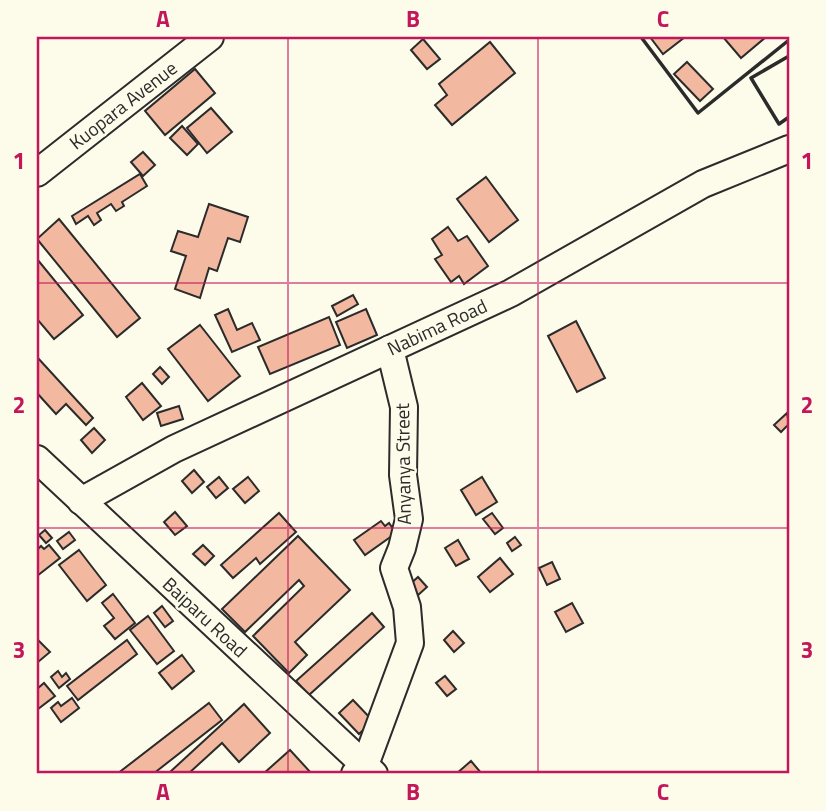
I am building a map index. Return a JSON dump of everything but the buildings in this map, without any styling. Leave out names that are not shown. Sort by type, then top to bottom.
[{"type":"street","name":"Kuopara Avenue","points":[[37,173],[210,37]]},
{"type":"street","name":"Nabima Road","points":[[81,501],[174,449],[511,293],[703,184],[789,149]]},
{"type":"street","name":"Anyanya Street","points":[[365,771],[410,643],[407,607],[394,568],[409,519],[403,475],[404,407],[390,349]]},
{"type":"street","name":"Baiparu Road","points":[[37,459],[365,771]]},
{"type":"wall","points":[[641,37],[698,113],[789,40]]},
{"type":"wall","points":[[789,56],[751,78],[779,124],[789,117]]}]
